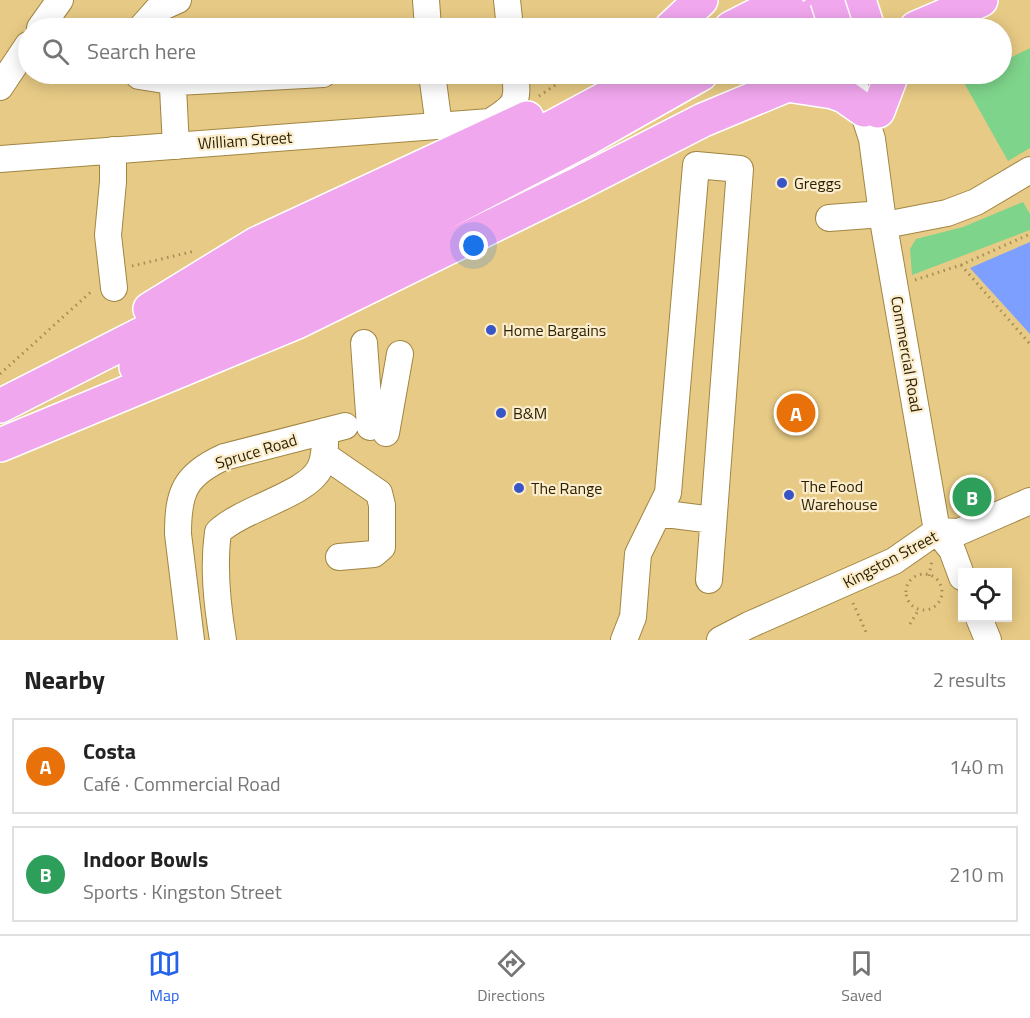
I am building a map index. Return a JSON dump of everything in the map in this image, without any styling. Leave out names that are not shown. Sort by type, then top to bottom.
[{"type":"highway","points":[[682,18],[701,0]]},
{"type":"highway","points":[[751,18],[786,0]]},
{"type":"highway","points":[[827,0],[854,16]]},
{"type":"highway","points":[[941,18],[981,0]]},
{"type":"highway","points":[[0,400],[256,244],[538,113],[587,84]]},
{"type":"highway","points":[[0,406],[445,185],[632,84]]},
{"type":"highway","points":[[0,438],[274,297],[446,212],[590,137],[683,84]]},
{"type":"highway","points":[[0,445],[297,322],[703,120],[789,84]]},
{"type":"highway","points":[[813,84],[871,110],[886,84]]},
{"type":"street","points":[[47,18],[60,0]]},
{"type":"street","points":[[150,18],[158,9],[178,0]]},
{"type":"street","points":[[426,0],[427,18]]},
{"type":"street","points":[[507,0],[509,18]]},
{"type":"street","points":[[0,87],[18,60]]},
{"type":"street","points":[[175,84],[173,87],[176,146]]},
{"type":"street","points":[[435,84],[447,125]]},
{"type":"street","name":"William Street","points":[[0,159],[490,122],[511,108],[517,92],[516,84]]},
{"type":"street","name":"Commercial Road","points":[[856,84],[871,110]]},
{"type":"street","name":"Commercial Road","points":[[875,84],[871,110],[872,139],[937,531]]},
{"type":"street","points":[[113,150],[113,182],[108,235],[114,288]]},
{"type":"street","points":[[628,637],[633,617],[638,554],[668,493],[696,165],[740,169],[709,580]]},
{"type":"street","points":[[829,218],[884,220],[947,213],[976,202],[1030,170]]},
{"type":"street","points":[[364,343],[378,430],[400,354]]},
{"type":"street","points":[[331,437],[379,493],[382,504],[382,548],[374,554],[339,557]]},
{"type":"street","points":[[223,640],[218,611],[215,555],[218,531],[238,517],[304,486],[320,470],[331,437]]},
{"type":"street","name":"Spruce Road","points":[[190,640],[178,534],[180,500],[185,489],[201,470],[224,457],[331,437]]},
{"type":"street","name":"Kingston Street","points":[[720,640],[748,625],[894,561],[937,531],[959,532],[1030,501]]},
{"type":"street","points":[[658,513],[713,520]]},
{"type":"street","points":[[937,531],[952,550],[959,568]]},
{"type":"street","points":[[981,622],[988,640]]},
{"type":"path","points":[[925,277],[961,265],[1030,234]]},
{"type":"path","points":[[961,265],[1030,344]]},
{"type":"path","points":[[927,575],[933,577],[941,586],[941,598],[935,607],[919,609],[914,607],[907,598],[907,587],[915,577],[927,575]]},
{"type":"path","points":[[853,602],[866,632]]},
{"type":"path","points":[[910,624],[919,609]]},
{"type":"green space","points":[[1030,48],[1030,148],[1008,161],[965,84],[1012,84],[1012,57]]},
{"type":"green space","points":[[1023,202],[1030,214],[1030,230],[912,275],[910,249],[916,239],[963,227]]},
{"type":"water","points":[[1030,242],[1030,334],[970,268]]},
{"type":"place","name":"Greggs","points":[[782,183]]},
{"type":"place","name":"Home Bargains","points":[[491,330]]},
{"type":"place","name":"B&M","points":[[501,413]]},
{"type":"place","name":"Costa","points":[[796,413]]},
{"type":"place","name":"The Range","points":[[519,488]]},
{"type":"place","name":"The Food Warehouse","points":[[789,495]]},
{"type":"place","name":"Indoor Bowls","points":[[972,497]]}]
